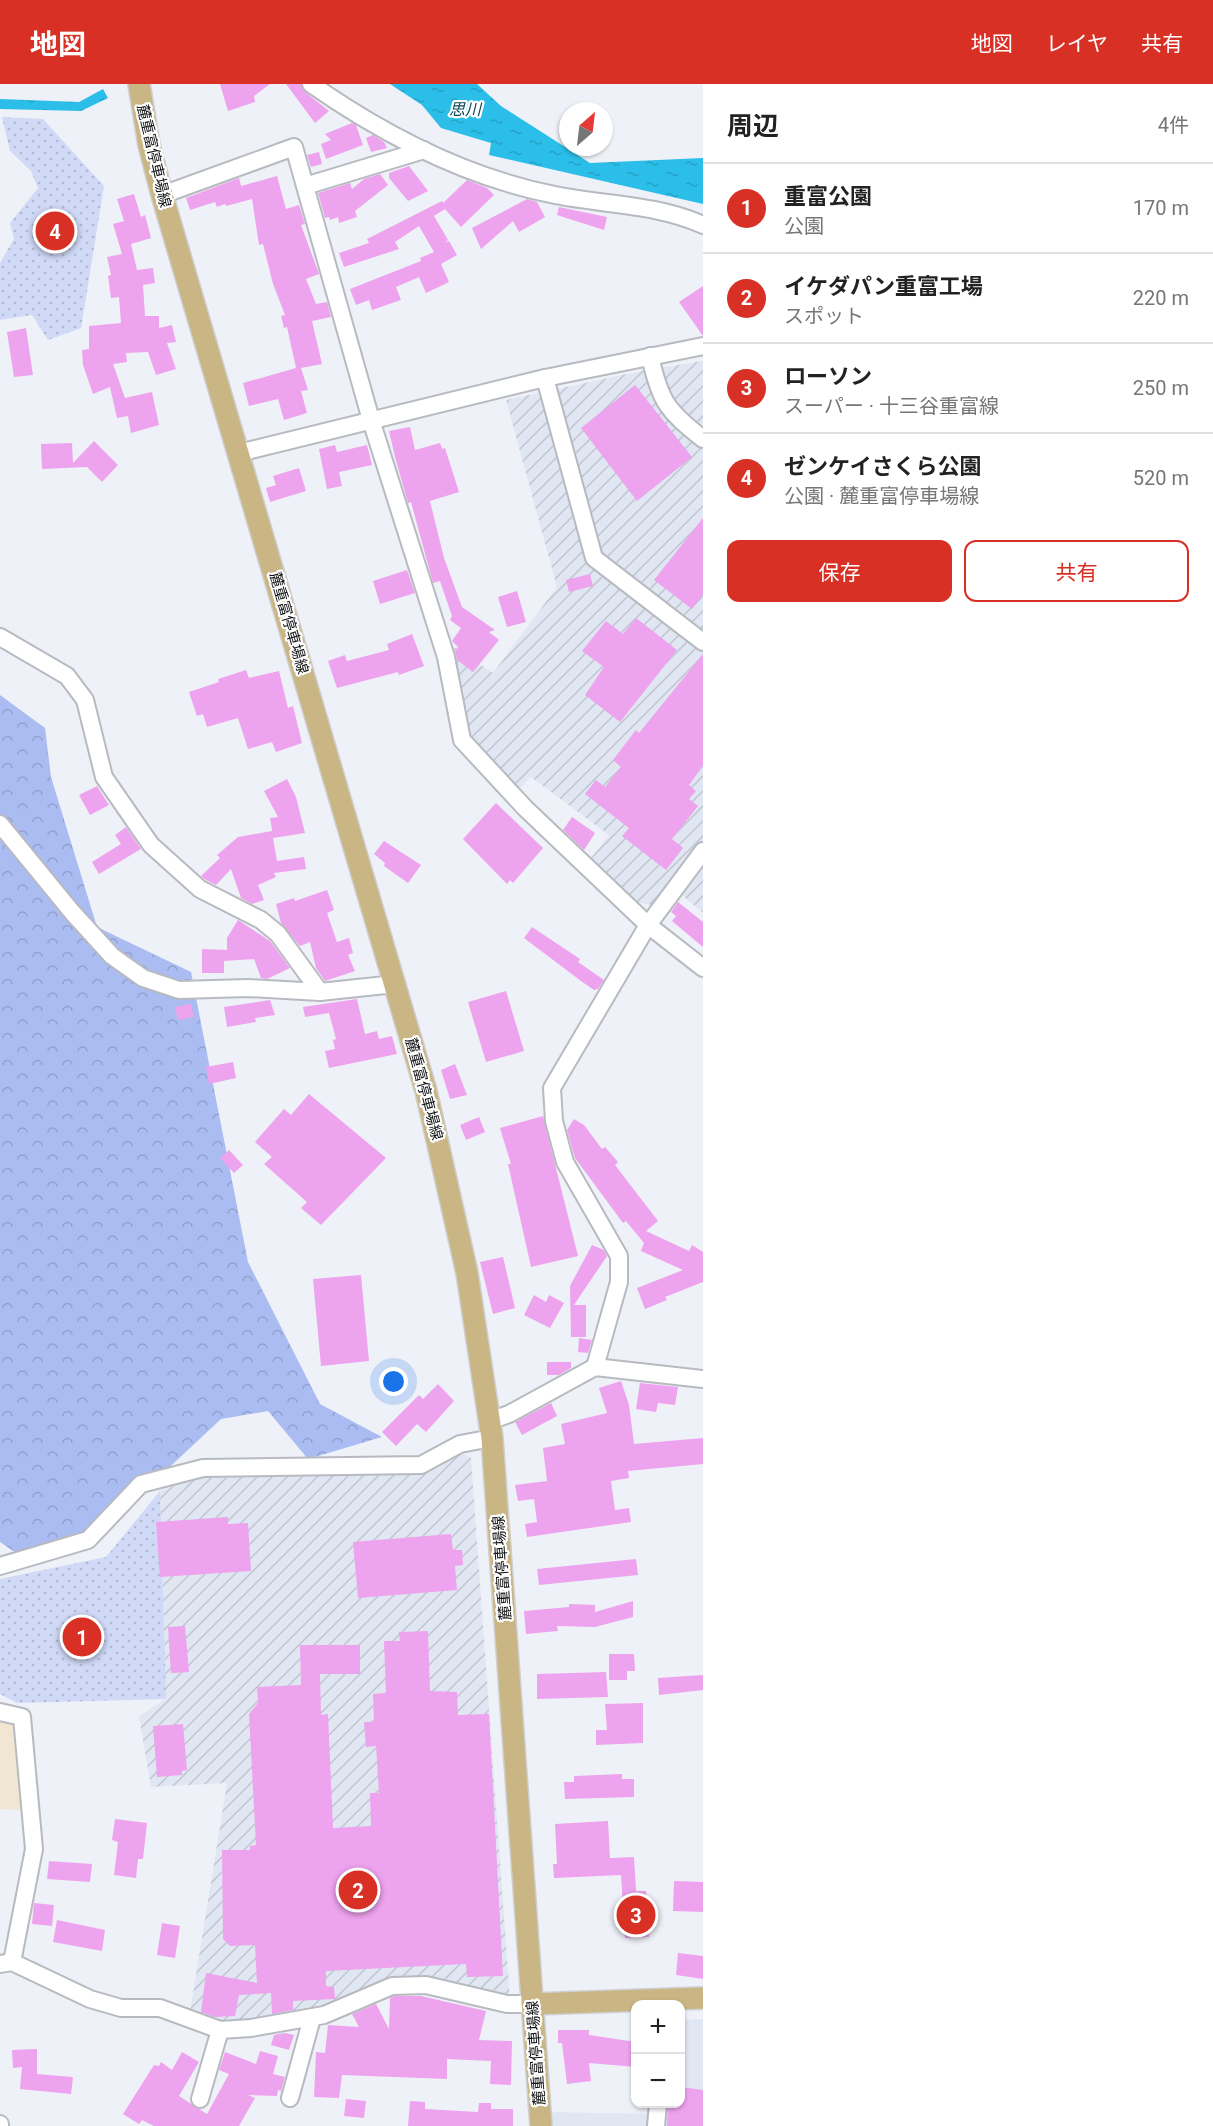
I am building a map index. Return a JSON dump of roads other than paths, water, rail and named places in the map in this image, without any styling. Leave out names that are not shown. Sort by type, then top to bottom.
[{"type":"main road","name":"麓重富停車場線","points":[[139,84],[149,145],[162,195],[395,984],[444,1161],[467,1273],[490,1429],[541,2126]]},
{"type":"main road","points":[[685,2000],[703,1998]]},
{"type":"main road","points":[[532,2004],[631,2003]]},
{"type":"street","points":[[311,84],[343,106],[424,150],[493,179],[555,195],[650,209],[703,225]]},
{"type":"street","points":[[162,195],[294,147],[371,420],[446,657],[462,740],[525,808],[648,925],[703,968]]},
{"type":"street","points":[[305,186],[424,150]]},
{"type":"street","points":[[239,453],[545,378],[703,346]]},
{"type":"street","points":[[650,356],[658,390],[674,416],[703,439]]},
{"type":"street","points":[[545,378],[594,558],[703,642]]},
{"type":"street","points":[[0,637],[67,676],[85,700],[104,777],[151,845],[200,889],[261,920],[278,934],[320,992]]},
{"type":"street","points":[[0,824],[72,912],[112,956],[143,978],[179,990],[248,988],[320,992],[395,984]]},
{"type":"street","points":[[595,1367],[619,1282],[620,1256],[565,1162],[554,1121],[552,1088],[648,925],[703,851]]},
{"type":"street","points":[[0,1566],[88,1540],[141,1484],[203,1468],[421,1465],[490,1429],[509,1414],[595,1367],[703,1379]]},
{"type":"street","points":[[0,1712],[22,1717],[34,1849],[6,1963],[90,1999],[121,2008],[160,2008],[220,2030],[251,2028],[312,2018],[392,1986],[426,1985],[507,2004],[532,2004]]},
{"type":"street","points":[[290,2098],[312,2018]]},
{"type":"street","points":[[200,2099],[220,2030]]},
{"type":"street","points":[[656,2126],[658,2108]]},
{"type":"water","name":"思川","points":[[390,84],[477,84],[501,106],[559,143],[559,156],[579,156],[590,163],[703,158],[703,204],[489,155],[491,143],[441,128],[422,105]]},
{"type":"water","points":[[103,89],[108,98],[81,111],[0,109],[0,99],[79,102]]},
{"type":"place","name":"ゼンケイさくら公園","points":[[55,231]]},
{"type":"place","name":"重富公園","points":[[82,1637]]},
{"type":"place","name":"イケダパン重富工場","points":[[358,1890]]},
{"type":"place","name":"ローソン","points":[[636,1915]]}]
